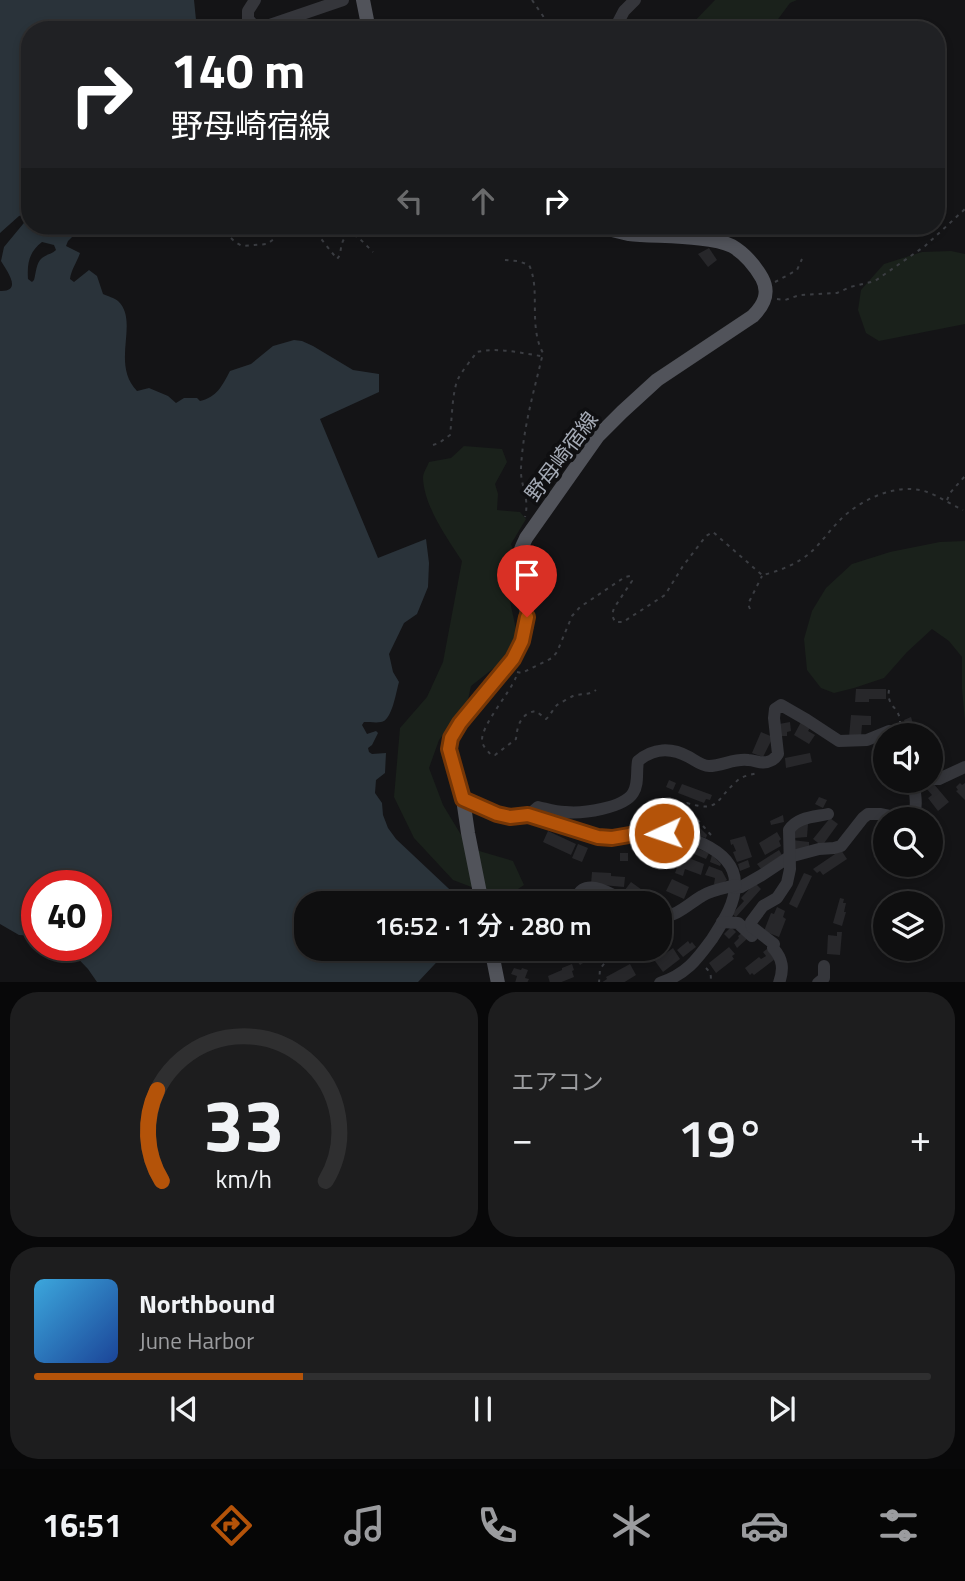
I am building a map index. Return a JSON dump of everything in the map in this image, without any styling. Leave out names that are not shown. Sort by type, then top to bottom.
[{"type":"main road","points":[[363,0],[367,21]]},
{"type":"main road","points":[[640,235],[727,244],[751,263],[758,272],[766,293]]},
{"type":"main road","name":"野母崎宿線","points":[[480,891],[463,799],[449,749],[451,738],[472,707],[513,670],[527,617],[520,572],[520,553],[526,538],[598,436],[657,380],[753,316],[761,308],[766,293]]},
{"type":"main road","points":[[494,961],[498,982]]},
{"type":"street","points":[[249,21],[248,11],[255,0]]},
{"type":"street","points":[[282,21],[343,0]]},
{"type":"street","points":[[619,21],[635,0]]},
{"type":"street","points":[[528,815],[538,807],[566,813],[589,811],[616,805],[628,799],[635,791],[638,761],[648,752],[675,751],[708,766],[747,759],[759,763],[769,762],[778,754],[774,718],[775,709],[781,705],[839,741],[873,738]]},
{"type":"street","points":[[943,777],[965,766]]},
{"type":"street","points":[[463,799],[497,814],[510,817],[528,815],[598,837],[612,838],[647,832],[679,835],[720,854],[730,867],[735,887],[727,913],[710,941],[687,970],[675,978],[660,982]]},
{"type":"street","points":[[773,948],[774,944],[750,924],[762,906],[774,901],[782,893],[788,876],[789,830],[792,825],[828,814]]},
{"type":"street","points":[[672,915],[704,894],[741,887],[789,857],[841,846],[863,818],[873,814]]},
{"type":"street","points":[[581,891],[594,888],[607,891]]},
{"type":"street","points":[[722,922],[738,923],[759,942],[773,948],[783,966],[779,982]]},
{"type":"path","points":[[532,0],[545,21]]},
{"type":"path","points":[[945,228],[965,209]]},
{"type":"path","points":[[228,235],[242,246],[267,244],[276,235]]},
{"type":"path","points":[[318,235],[337,259],[346,235]]},
{"type":"path","points":[[354,235],[373,252]]},
{"type":"path","points":[[766,293],[785,300],[800,295],[837,293],[850,286],[875,281],[925,247],[938,235]]},
{"type":"path","points":[[766,293],[797,270],[802,259]]},
{"type":"path","points":[[505,260],[529,265],[533,273],[538,344],[543,353],[523,435],[520,472],[528,507],[525,518]]},
{"type":"path","points":[[433,445],[450,435],[456,383],[477,352],[505,351],[542,356]]},
{"type":"path","points":[[946,502],[965,476]]},
{"type":"path","points":[[762,575],[772,573],[810,553],[843,517],[863,503],[883,494],[909,489],[924,491],[963,510]]},
{"type":"path","points":[[596,690],[573,696],[560,703],[546,719],[536,711],[527,713],[517,728],[516,739],[495,755],[491,755],[482,741],[489,721],[513,685],[513,670],[522,673],[552,658],[572,616],[591,599],[625,577],[630,576],[632,581],[614,608],[612,615],[615,622],[623,622],[664,595],[706,536],[713,532],[762,575]]},
{"type":"path","points":[[750,609],[748,604],[762,575]]},
{"type":"path","points":[[889,690],[888,701],[900,716],[899,723]]},
{"type":"path","points":[[715,841],[685,804],[691,803],[700,807],[714,804],[738,779],[767,770],[769,762]]},
{"type":"path","points":[[599,982],[600,969],[606,961]]},
{"type":"path","points":[[704,966],[712,978],[709,982]]},
{"type":"shaded area","points":[[0,0],[194,0],[196,21],[21,21],[21,215],[0,233]]},
{"type":"shaded area","points":[[715,0],[797,0],[790,3],[777,21],[695,21]]},
{"type":"shaded area","points":[[21,226],[21,235],[74,235],[66,246],[80,253],[70,279],[74,282],[89,270],[97,276],[103,294],[117,300],[124,310],[127,331],[125,356],[129,380],[137,391],[149,388],[168,396],[176,403],[184,398],[197,398],[200,401],[211,397],[230,371],[251,364],[273,346],[294,340],[313,346],[353,370],[379,374],[379,392],[320,419],[378,558],[426,539],[428,587],[417,614],[404,623],[389,654],[393,672],[399,682],[391,712],[385,720],[364,722],[362,725],[367,734],[376,731],[378,733],[368,748],[369,752],[386,753],[385,773],[376,780],[375,793],[382,803],[388,828],[396,839],[451,891],[294,891],[294,961],[438,961],[418,982],[97,982],[80,961],[112,961],[112,870],[21,870],[21,935],[0,924],[0,291],[11,288],[12,285],[1,261],[4,247]],"holes":[[[42,242],[54,245],[56,250],[38,263],[32,282],[28,279],[32,254]]]},
{"type":"shaded area","points":[[951,251],[965,254],[965,324],[879,341],[866,333],[858,310],[861,290],[884,264],[922,252]]},
{"type":"shaded area","points":[[464,446],[502,449],[507,462],[495,484],[498,494],[497,510],[520,512],[526,519],[511,544],[517,561],[516,582],[508,592],[517,634],[504,660],[471,686],[467,704],[439,740],[429,768],[443,805],[469,848],[513,861],[524,885],[515,891],[482,891],[453,880],[414,838],[394,797],[400,728],[427,697],[443,662],[462,561],[443,532],[424,489],[423,476],[429,462],[451,458]]},
{"type":"shaded area","points":[[965,541],[965,722],[962,657],[949,641],[932,629],[884,678],[834,693],[821,688],[807,670],[804,639],[812,611],[826,588],[852,564],[890,552],[940,542]]},
{"type":"building","points":[[709,248],[717,260],[708,267],[698,254]]},
{"type":"building","points":[[856,689],[886,689],[886,699],[855,702]]},
{"type":"building","points":[[851,715],[871,716],[871,725],[862,725],[861,737],[849,737]]},
{"type":"building","points":[[911,717],[913,723],[905,723],[904,720]]},
{"type":"building","points":[[790,722],[791,731],[787,732],[787,736],[780,736],[779,724]]},
{"type":"building","points":[[801,722],[815,735],[809,744],[794,735]]},
{"type":"building","points":[[761,732],[773,737],[763,757],[752,753]]},
{"type":"building","points":[[810,753],[812,762],[786,768],[785,758]]},
{"type":"building","points":[[669,780],[676,783],[673,790],[666,787]]},
{"type":"building","points":[[960,783],[965,783],[965,800],[956,791]]},
{"type":"building","points":[[682,784],[712,795],[710,800],[706,799],[704,803],[678,793]]},
{"type":"building","points":[[930,793],[941,793],[949,802],[943,807],[935,807],[928,798],[932,795]]},
{"type":"building","points":[[819,797],[827,800],[823,808],[815,804]]},
{"type":"building","points":[[682,807],[682,818],[658,817],[657,808]]},
{"type":"building","points":[[783,815],[784,822],[771,825],[770,821]]},
{"type":"building","points":[[653,816],[654,822],[645,824],[644,818]]},
{"type":"building","points":[[830,818],[838,824],[822,846],[813,839]]},
{"type":"building","points":[[799,824],[808,824],[807,837],[795,838],[795,828]]},
{"type":"building","points":[[700,828],[707,835],[706,838],[697,835]]},
{"type":"building","points":[[548,831],[576,844],[571,855],[543,842]]},
{"type":"building","points":[[777,832],[781,846],[765,855],[759,843]]},
{"type":"building","points":[[745,836],[752,857],[737,862],[733,852],[736,851],[730,840]]},
{"type":"building","points":[[665,840],[685,845],[680,855],[663,846]]},
{"type":"building","points":[[792,840],[809,842],[809,849],[792,851]]},
{"type":"building","points":[[578,844],[588,848],[582,862],[572,858]]},
{"type":"building","points":[[642,844],[676,860],[671,870],[636,855]]},
{"type":"building","points":[[689,845],[709,853],[706,859],[687,851]]},
{"type":"building","points":[[779,850],[782,855],[761,869],[757,864]]},
{"type":"building","points":[[841,850],[847,859],[823,875],[813,869]]},
{"type":"building","points":[[620,853],[628,853],[628,861],[620,861]]},
{"type":"building","points":[[712,855],[721,864],[720,866],[710,862]]},
{"type":"building","points":[[686,857],[704,864],[701,875],[685,869],[683,876],[675,873],[679,862],[684,863]]},
{"type":"building","points":[[748,860],[750,867],[740,871],[738,864]]},
{"type":"building","points":[[709,866],[722,871],[727,880],[719,886],[714,884],[715,878],[705,875]]},
{"type":"building","points":[[592,872],[625,877],[624,887],[591,884]]},
{"type":"building","points":[[804,873],[812,876],[797,908],[789,904]]},
{"type":"building","points":[[672,879],[689,887],[684,899],[672,894],[672,891],[666,891]]},
{"type":"building","points":[[631,882],[644,891],[624,891]]},
{"type":"building","points":[[755,883],[761,889],[736,917],[732,914],[744,901],[741,898]]},
{"type":"building","points":[[840,898],[846,903],[842,926],[833,923]]},
{"type":"building","points":[[777,907],[785,911],[783,917],[786,919],[779,937],[764,931],[771,913],[774,914]]},
{"type":"building","points":[[731,927],[736,932],[729,939],[724,934]]},
{"type":"building","points":[[744,931],[749,937],[737,948],[734,943]]},
{"type":"building","points":[[837,932],[842,932],[840,955],[827,954],[828,935],[837,936]]},
{"type":"building","points":[[688,941],[696,947],[683,957],[677,950]]},
{"type":"building","points":[[729,947],[735,954],[732,956],[734,959],[716,973],[709,963]]},
{"type":"building","points":[[672,949],[680,959],[663,972],[655,961],[672,961]]},
{"type":"building","points":[[767,949],[775,959],[754,975],[750,975],[745,968],[759,957],[761,959],[766,956],[763,952]]},
{"type":"building","points":[[572,964],[574,977],[562,982],[550,982],[548,976]]},
{"type":"building","points":[[630,964],[636,975],[625,982],[602,982],[606,977]]},
{"type":"building","points":[[514,968],[522,968],[528,970],[525,978],[529,979],[528,982],[515,982],[517,976],[511,974]]},
{"type":"route","points":[[527,617],[522,641],[513,659],[460,723],[451,738],[449,749],[463,799],[497,814],[510,817],[528,815],[598,837],[664,833]]}]
